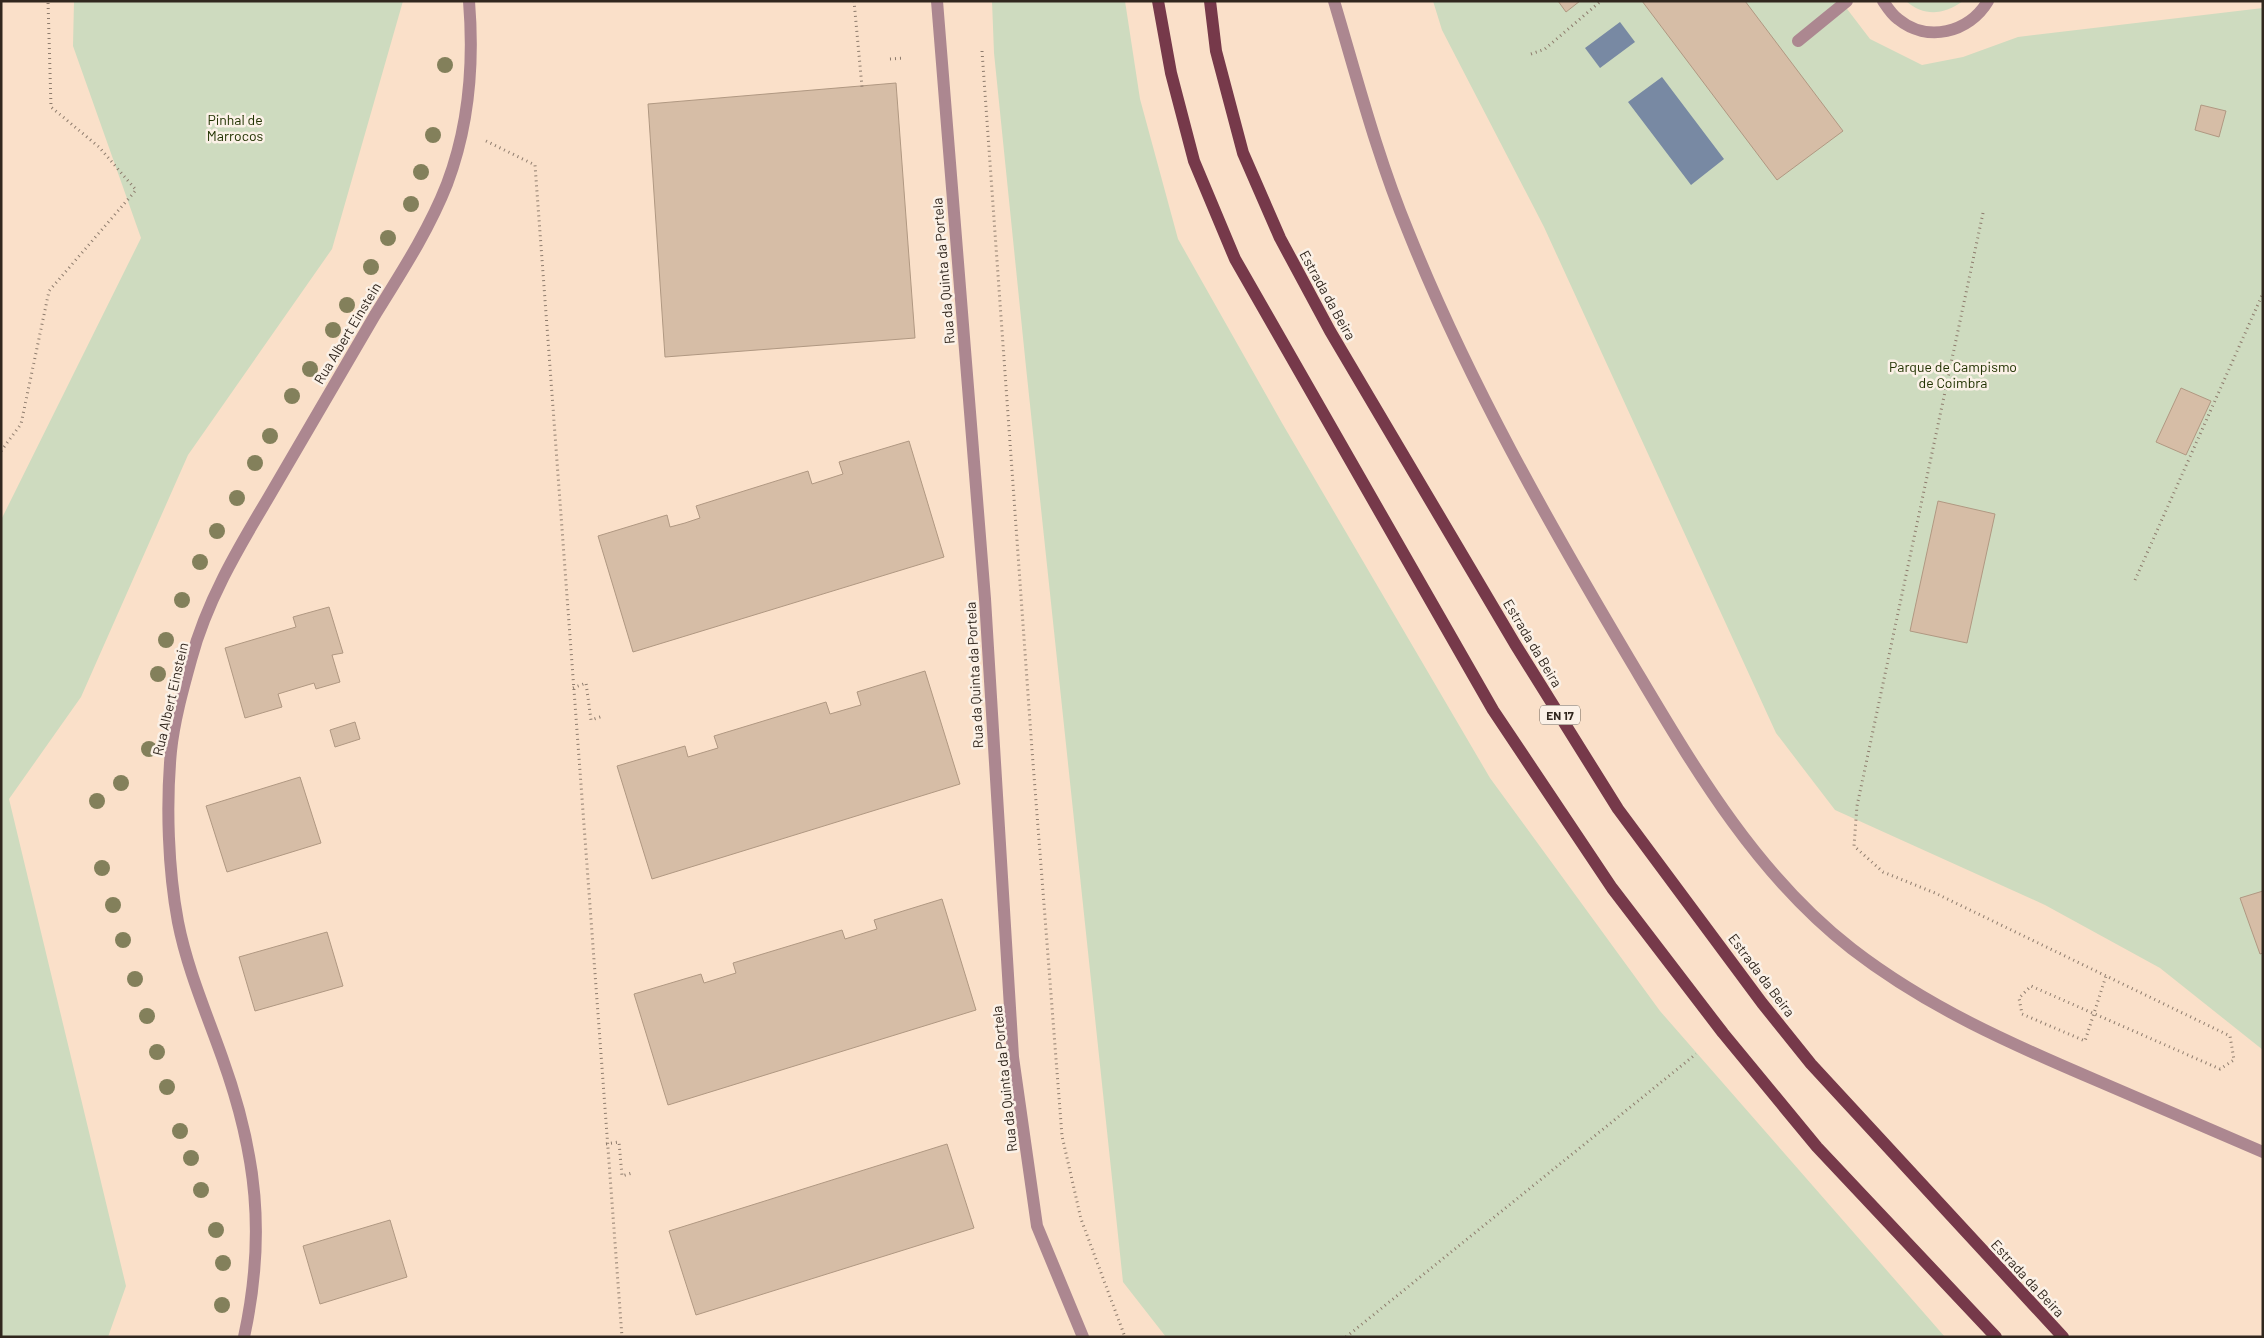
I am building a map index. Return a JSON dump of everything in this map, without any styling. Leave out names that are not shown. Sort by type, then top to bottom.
[{"type":"main road","points":[[1158,1],[1171,73],[1194,161],[1235,259],[1493,710],[1612,888],[1723,1033],[1817,1146],[1996,1337]]},
{"type":"main road","name":"Estrada da Beira","points":[[1210,1],[1216,51],[1240,144],[1280,238],[1360,382],[1515,644],[1618,808],[1762,1003],[1811,1064],[2063,1337]]},
{"type":"street","name":"Rua Albert Einstein","points":[[244,1337],[254,1293],[258,1228],[252,1161],[237,1103],[188,962],[177,920],[168,825],[171,748],[192,657],[219,586],[257,517],[423,234],[448,182],[462,129],[470,84],[472,35],[469,1]]},
{"type":"street","name":"Rua da Quinta da Portela","points":[[937,1],[985,598],[1014,1057],[1037,1226],[1083,1337]]},
{"type":"street","points":[[1334,1],[1390,186],[1423,269],[1466,363],[1519,465],[1611,628],[1697,770],[1758,855],[1814,916],[1848,946],[1892,979],[1939,1008],[2024,1050],[2263,1152]]},
{"type":"street","points":[[1798,41],[1847,1]]},
{"type":"street","points":[[1883,1],[1897,19],[1917,31],[1941,33],[1963,27],[1981,12],[1988,1]]},
{"type":"path","points":[[1,451],[21,424],[49,291],[136,190],[99,147],[51,107],[48,1]]},
{"type":"path","points":[[854,1],[862,87]]},
{"type":"path","points":[[1532,54],[1545,49],[1601,1]]},
{"type":"path","points":[[982,51],[1032,750],[1062,1136],[1082,1219],[1125,1337]]},
{"type":"path","points":[[890,59],[904,58]]},
{"type":"path","points":[[462,129],[535,165],[606,1144],[622,1337]]},
{"type":"path","points":[[1983,213],[1865,771],[1858,806],[1854,846],[1883,872],[1936,893],[2230,1036],[2234,1060],[2220,1069],[2093,1013],[2031,986],[2019,998],[2022,1014],[2085,1041],[2093,1013],[2106,976]]},
{"type":"path","points":[[2135,580],[2263,293]]},
{"type":"path","points":[[573,688],[586,683],[591,720],[603,716]]},
{"type":"path","points":[[1346,1337],[1696,1054]]},
{"type":"path","points":[[606,1144],[618,1142],[622,1176],[632,1173]]},
{"type":"green space","name":"Pinhal de Marrocos","points":[[74,1],[403,1],[332,249],[188,455],[81,697],[9,799],[126,1286],[108,1337],[1,1337],[1,520],[141,238],[73,46]]},
{"type":"green space","points":[[992,1],[1125,1],[1140,99],[1178,239],[1282,423],[1490,778],[1660,1011],[1945,1337],[1166,1337],[1123,1282],[1026,367],[994,53]]},
{"type":"green space","name":"Parque de Campismo de Coimbra","points":[[1433,1],[1841,1],[1870,39],[1922,65],[1963,57],[2018,37],[2263,8],[2263,1050],[2160,968],[2045,905],[1835,810],[1776,733],[1544,227],[1442,30]]},
{"type":"green space","points":[[1906,1],[1963,1],[1949,9],[1927,12]]},
{"type":"water","points":[[1620,22],[1635,42],[1600,68],[1585,48]]},
{"type":"water","points":[[1662,77],[1724,159],[1691,185],[1628,102]]},
{"type":"building","points":[[1558,1],[1580,1],[1566,12]]},
{"type":"building","points":[[1642,1],[1745,1],[1843,131],[1777,180]]},
{"type":"building","points":[[896,83],[915,338],[665,357],[648,104]]},
{"type":"building","points":[[2201,105],[2226,111],[2219,137],[2195,130]]},
{"type":"building","points":[[2181,388],[2211,401],[2186,455],[2156,442]]},
{"type":"building","points":[[909,441],[944,557],[633,652],[598,536],[667,515],[670,527],[685,523],[700,518],[696,506],[808,471],[812,484],[843,474],[839,462]]},
{"type":"building","points":[[1938,501],[1995,514],[1967,643],[1910,631]]},
{"type":"building","points":[[329,607],[343,653],[332,655],[340,682],[316,689],[314,683],[278,694],[282,707],[245,718],[225,648],[296,627],[293,617]]},
{"type":"building","points":[[925,671],[960,784],[652,879],[617,766],[685,746],[688,757],[718,748],[714,736],[826,702],[830,714],[861,705],[857,692]]},
{"type":"building","points":[[355,722],[360,739],[335,747],[330,730]]},
{"type":"building","points":[[300,777],[321,843],[227,872],[206,806]]},
{"type":"building","points":[[2263,891],[2263,953],[2260,954],[2240,898]]},
{"type":"building","points":[[942,899],[976,1010],[668,1105],[634,994],[701,974],[704,983],[736,973],[733,963],[842,930],[845,939],[877,929],[874,920]]},
{"type":"building","points":[[327,932],[343,986],[255,1011],[239,957]]},
{"type":"building","points":[[947,1144],[974,1228],[696,1315],[669,1231]]},
{"type":"building","points":[[390,1220],[407,1277],[320,1304],[303,1246]]}]
